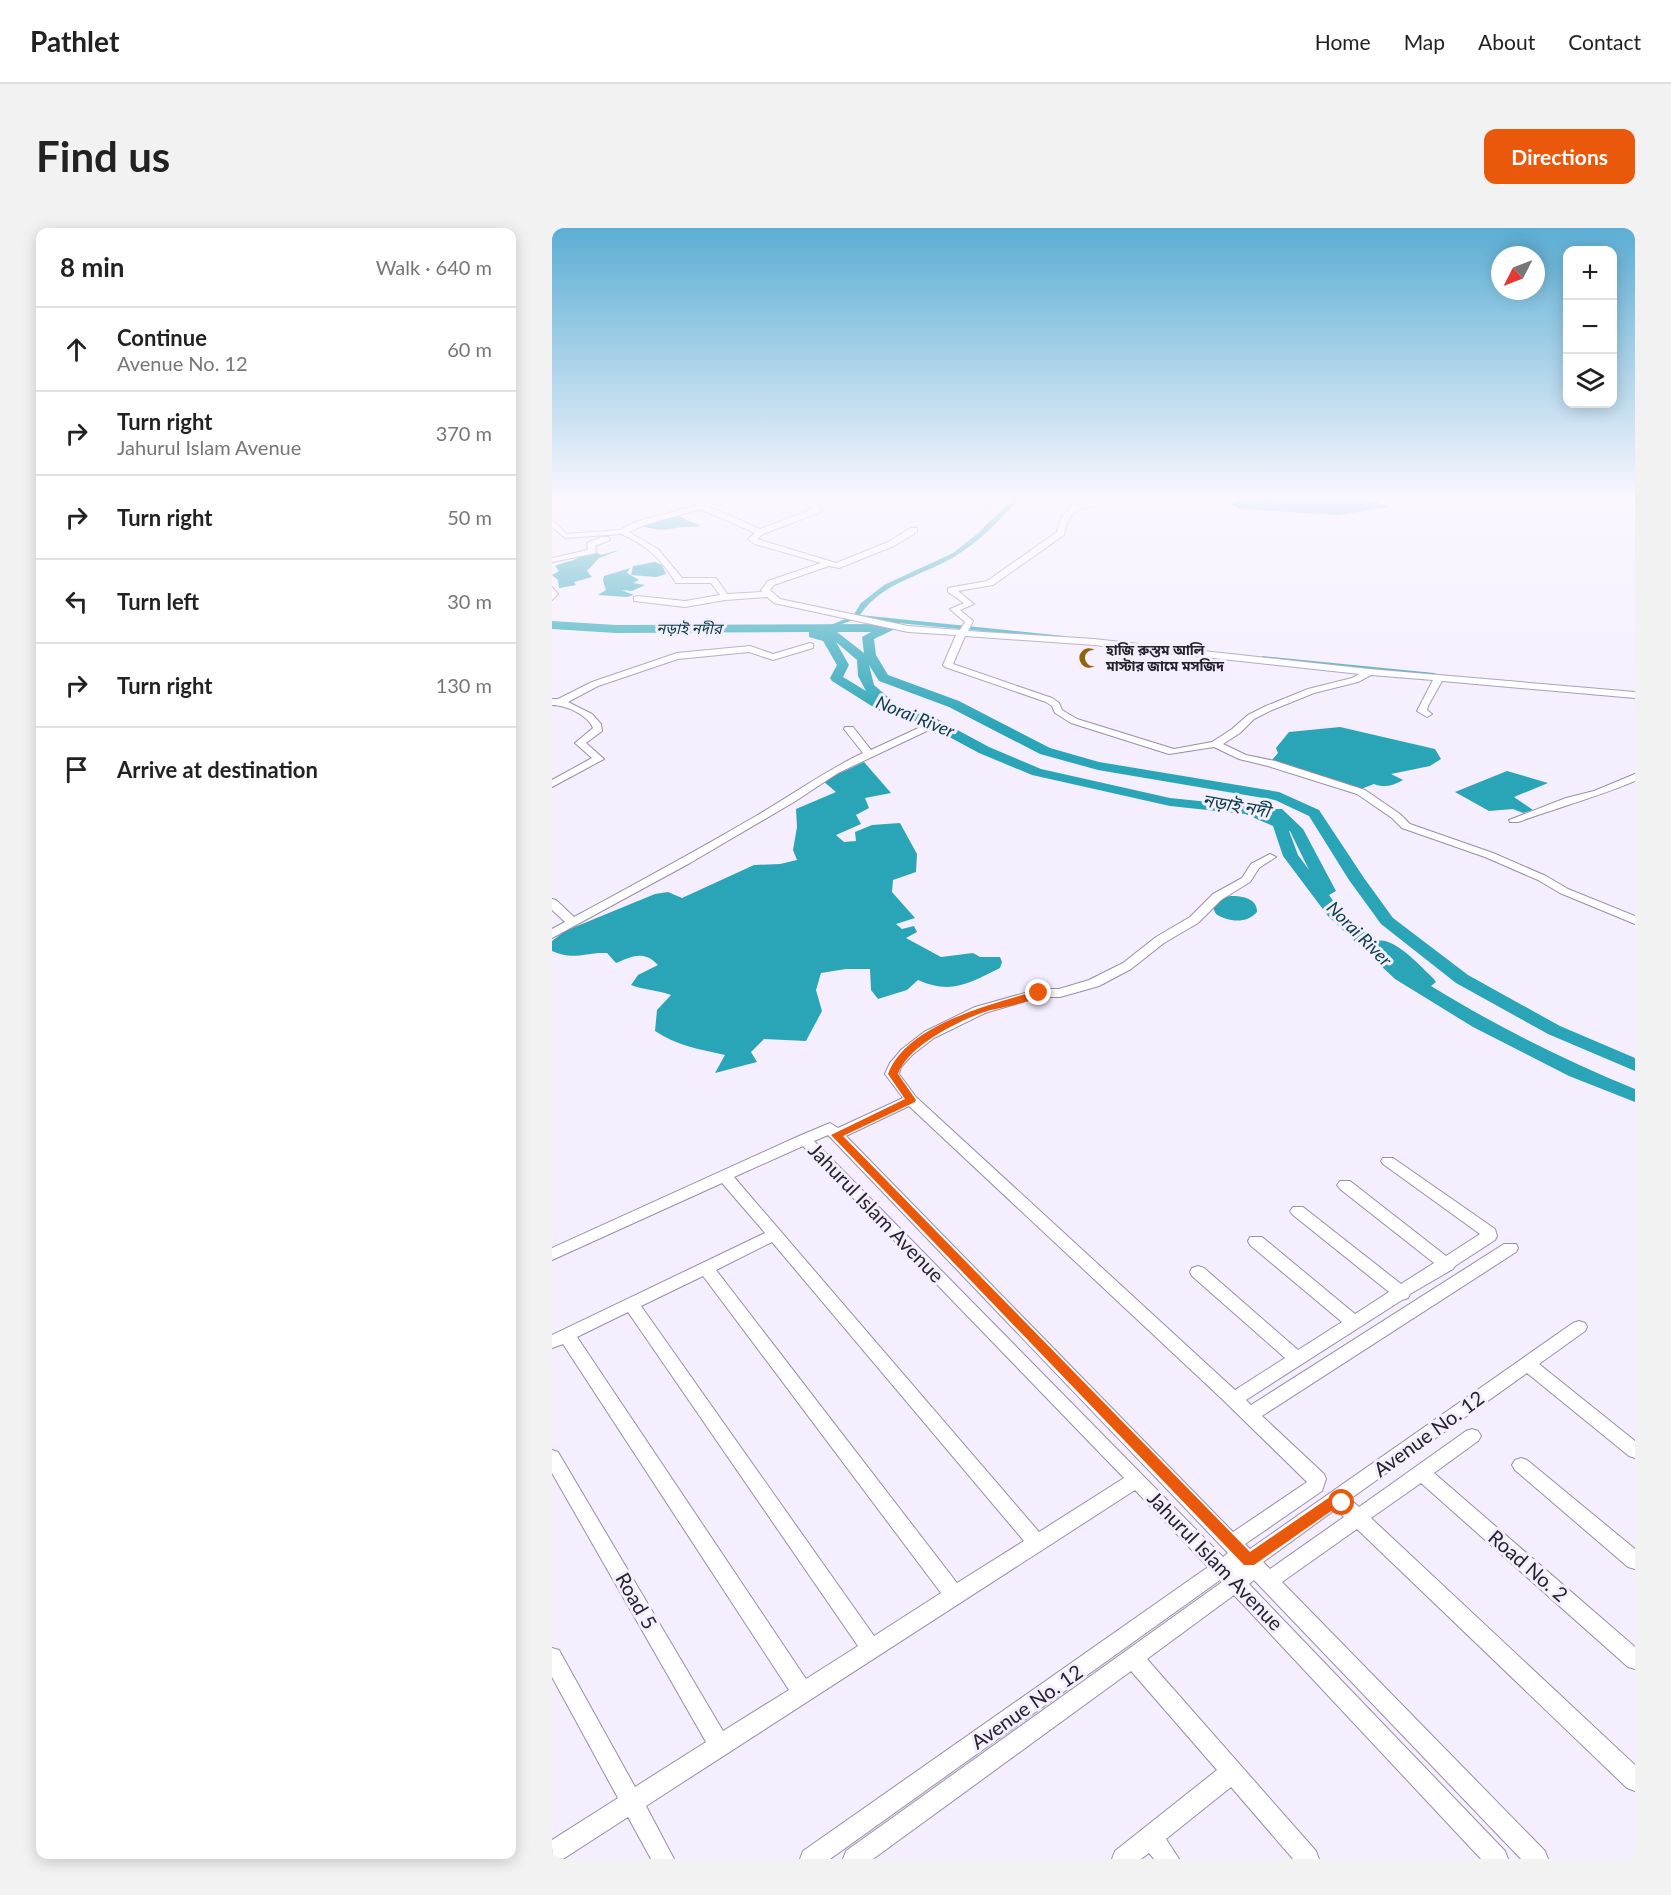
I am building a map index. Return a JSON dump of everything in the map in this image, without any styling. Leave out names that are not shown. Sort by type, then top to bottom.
[{"type":"street","points":[[675,575],[679,582],[713,580],[725,597]]},
{"type":"street","points":[[794,575],[771,583],[765,590],[777,601],[899,627],[961,634],[1094,642],[1370,672],[1635,695]]},
{"type":"street","points":[[1001,575],[990,583],[951,590],[970,604],[954,609],[969,621],[969,624],[961,634],[948,665],[1049,700],[1056,705],[1058,711],[1074,721],[1173,752],[1215,744],[1236,731],[1251,717],[1269,708],[1311,691],[1355,680],[1370,672]]},
{"type":"street","points":[[552,587],[554,594],[552,597]]},
{"type":"street","points":[[637,599],[685,604],[725,597],[768,594]]},
{"type":"street","points":[[555,702],[595,684],[677,656],[742,649],[773,657],[810,646]]},
{"type":"street","points":[[1427,714],[1422,711],[1422,706],[1435,689],[1438,678]]},
{"type":"street","points":[[552,784],[599,759],[580,743],[598,729],[594,719],[555,702]]},
{"type":"street","points":[[552,934],[686,861],[790,800],[834,771],[927,727]]},
{"type":"street","points":[[849,729],[869,754]]},
{"type":"street","points":[[1215,744],[1243,757],[1271,763],[1361,792],[1396,816],[1406,826],[1488,855],[1611,912],[1635,920]]},
{"type":"street","points":[[1514,820],[1570,800],[1598,793],[1635,777]]},
{"type":"street","points":[[1250,1561],[1317,1483],[1317,1479],[1234,1399],[911,1100],[892,1074],[895,1066],[908,1052],[929,1035],[980,1010],[1039,993],[1060,993],[1094,983],[1127,966],[1160,940],[1194,920],[1217,897],[1246,880],[1255,866],[1270,857]]},
{"type":"street","points":[[552,903],[574,922]]},
{"type":"street","points":[[836,1135],[911,1100]]},
{"type":"street","name":"Jahurul Islam Avenue","points":[[1497,1859],[1137,1479],[804,1139],[830,1128],[1537,1859]]},
{"type":"street","points":[[552,1254],[804,1139]]},
{"type":"street","points":[[1234,1399],[1488,1238],[1489,1233],[1388,1161]]},
{"type":"street","points":[[724,1175],[1037,1543]]},
{"type":"street","points":[[1345,1185],[1447,1265]]},
{"type":"street","points":[[1298,1211],[1402,1294]]},
{"type":"street","points":[[776,1234],[559,1338],[803,1693]]},
{"type":"street","points":[[1256,1241],[1355,1323]]},
{"type":"street","points":[[1249,1415],[1510,1248]]},
{"type":"street","points":[[706,1268],[955,1596]]},
{"type":"street","points":[[1198,1272],[1297,1359]]},
{"type":"street","points":[[631,1304],[872,1649]]},
{"type":"street","name":"Avenue No. 12","points":[[811,1859],[1229,1576],[1579,1328]]},
{"type":"street","points":[[1527,1364],[1635,1451]]},
{"type":"street","name":"Avenue No. 12","points":[[1250,1561],[1359,1518],[1472,1436]]},
{"type":"street","name":"Road 5","points":[[552,1457],[720,1746]]},
{"type":"street","points":[[1521,1465],[1635,1561]]},
{"type":"street","name":"Road No. 2","points":[[1422,1473],[1635,1660]]},
{"type":"street","points":[[552,1853],[1137,1479]]},
{"type":"street","points":[[1337,1500],[1359,1518],[1635,1780]]},
{"type":"street","name":"Avenue No. 12","points":[[854,1859],[1132,1657],[1229,1576]]},
{"type":"street","points":[[1132,1657],[1308,1859]]},
{"type":"street","points":[[555,1669],[663,1859]]},
{"type":"street","points":[[1123,1859],[1232,1772]]},
{"type":"street","points":[[1150,1837],[1168,1859]]},
{"type":"water","points":[[552,575],[590,575],[592,577],[574,582],[576,585],[559,588],[558,580]]},
{"type":"water","points":[[631,575],[639,580],[633,583],[645,585],[632,591],[621,590],[634,595],[627,597],[598,595],[606,590],[604,576]]},
{"type":"water","points":[[632,575],[662,575],[656,577]]},
{"type":"water","points":[[1340,727],[1435,749],[1441,759],[1430,766],[1391,774],[1403,780],[1396,784],[1385,786],[1374,784],[1361,789],[1272,760],[1278,753],[1276,748],[1289,732]]},
{"type":"water","points":[[864,762],[891,793],[865,798],[869,808],[856,815],[861,824],[836,835],[844,842],[856,841],[855,832],[872,825],[900,823],[917,854],[916,872],[893,880],[892,892],[915,918],[896,924],[902,929],[914,926],[917,932],[906,938],[941,957],[973,953],[980,957],[1000,957],[1002,962],[1000,968],[969,982],[951,987],[941,987],[918,980],[907,990],[878,999],[871,990],[870,969],[846,969],[821,973],[816,990],[822,1011],[806,1041],[764,1039],[751,1052],[757,1062],[715,1073],[725,1055],[680,1043],[655,1031],[657,1010],[671,995],[631,985],[638,975],[658,965],[653,960],[638,956],[616,963],[607,953],[573,956],[552,951],[552,941],[565,931],[655,894],[668,892],[682,898],[754,865],[780,864],[797,860],[793,850],[797,827],[796,809],[836,792],[823,781]]},
{"type":"water","points":[[1507,771],[1548,783],[1514,797],[1533,810],[1523,813],[1513,809],[1489,811],[1455,792]]},
{"type":"water","points":[[1224,897],[1244,897],[1252,901],[1257,912],[1243,920],[1226,919],[1216,914],[1212,906]]},
{"type":"waterway","points":[[826,628],[855,617],[874,595],[911,575]]},
{"type":"waterway","points":[[856,617],[1064,638]]},
{"type":"waterway","name":"নড়াই নদীর","points":[[552,625],[616,629],[826,628]]},
{"type":"waterway","name":"Norai River","points":[[826,628],[889,628],[868,637],[870,655],[883,678],[954,704],[1045,751],[1098,766],[1279,796],[1314,813],[1357,880],[1387,921],[1462,979],[1554,1030],[1635,1065]]},
{"type":"waterway","name":"নড়াই নদী","points":[[826,628],[863,659],[866,681],[872,690],[882,697]]},
{"type":"waterway","name":"নড়াই নদী","points":[[826,628],[813,634],[829,639],[843,665],[836,678],[883,707],[932,722],[984,750],[1037,772],[1170,802],[1248,810],[1279,823],[1291,856],[1334,913],[1401,975],[1479,1023],[1576,1072],[1635,1096]]},
{"type":"waterway","points":[[1265,658],[1434,675]]},
{"type":"waterway","name":"নড়াই নদী","points":[[1277,812],[1296,829],[1328,891]]},
{"type":"waterway","name":"নড়াই নদী","points":[[1382,944],[1404,960],[1427,982]]},
{"type":"place","name":"হাজি রুস্তম আলি মাস্টার জামে মসজিদ","points":[[1089,658]]},
{"type":"route","points":[[1039,993],[980,1010],[929,1035],[908,1052],[895,1066],[892,1074],[911,1100],[836,1135],[1249,1560],[1332,1503],[1337,1500],[1342,1503]]}]
